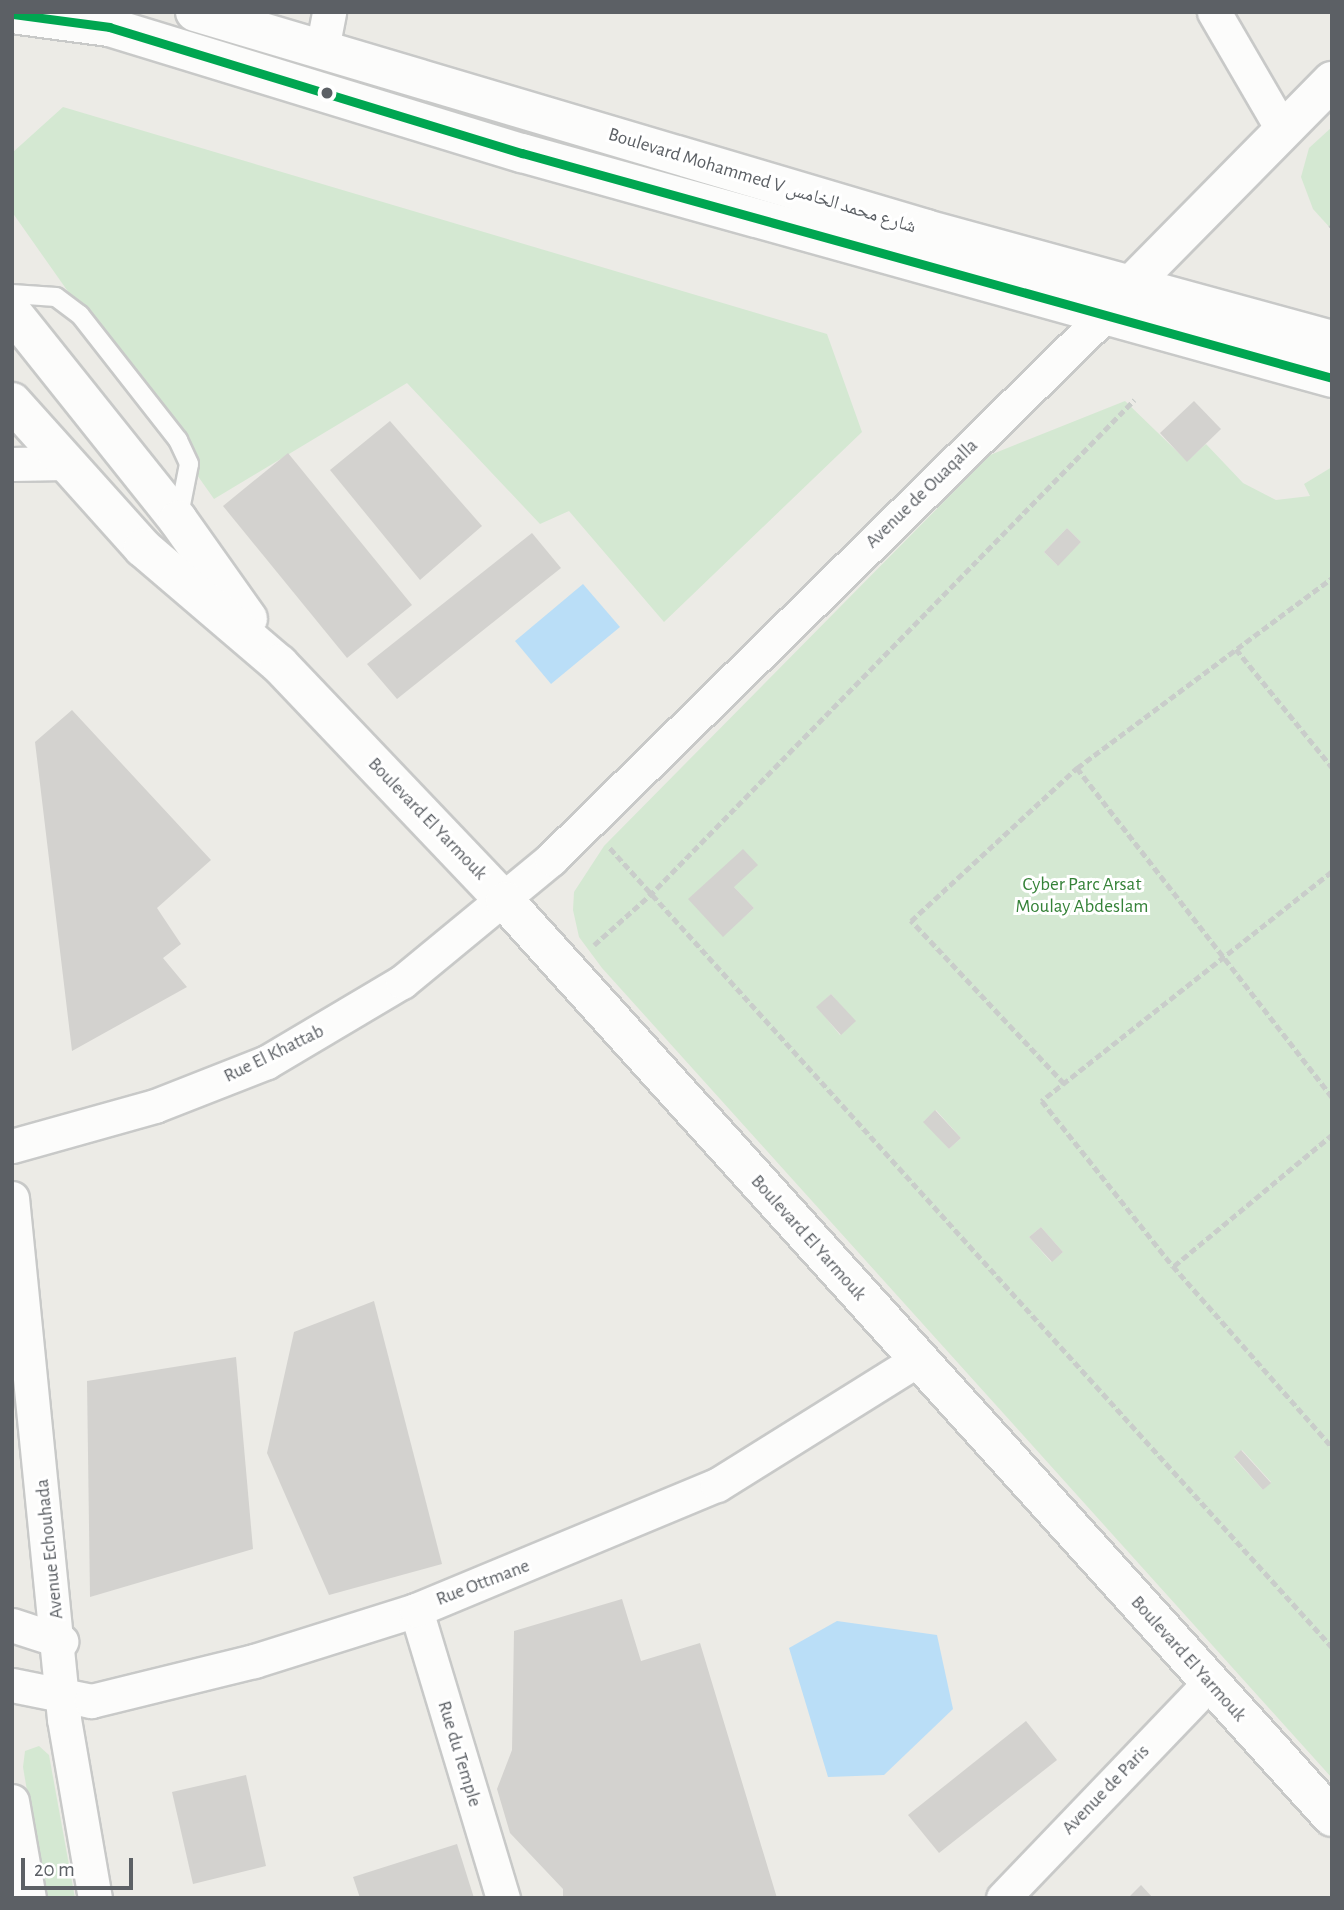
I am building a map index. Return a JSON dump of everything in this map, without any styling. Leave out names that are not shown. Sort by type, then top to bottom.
[{"type":"main road","name":"Boulevard Mohammed V شارع محمد الخامس","points":[[195,12],[926,229],[1129,283],[1210,311],[1332,340]]},
{"type":"main road","name":"Boulevard Mohammed V شارع محمد الخامس","points":[[12,15],[109,27],[535,157],[1332,378]]},
{"type":"main road","name":"Avenue de Ouaqalla","points":[[1104,316],[1129,283],[1332,81]]},
{"type":"main road","name":"Boulevard El Yarmouk","points":[[12,312],[178,520],[279,664]]},
{"type":"main road","name":"Boulevard El Yarmouk","points":[[12,401],[143,548],[279,664],[505,901],[1332,1817]]},
{"type":"street","points":[[322,49],[329,12]]},
{"type":"street","points":[[1214,12],[1282,129]]},
{"type":"street","name":"Avenue de Ouaqalla","points":[[505,901],[1104,316]]},
{"type":"street","points":[[12,464],[65,463]]},
{"type":"street","name":"Rue El Khattab","points":[[12,1146],[155,1106],[267,1062],[392,989],[505,901]]},
{"type":"street","name":"Avenue Echouhada","points":[[12,1198],[66,1699],[95,1898]]},
{"type":"street","name":"Rue Ottmane","points":[[12,1685],[66,1699],[90,1702],[254,1661],[415,1610],[718,1485],[917,1360]]},
{"type":"street","name":"Rue du Temple","points":[[415,1610],[502,1898]]},
{"type":"street","points":[[12,1625],[61,1642]]},
{"type":"street","name":"Avenue de Paris","points":[[1003,1898],[1209,1683]]},
{"type":"street","points":[[12,1801],[29,1898]]},
{"type":"lane","points":[[12,294],[56,297],[80,315],[178,440],[189,464],[178,520]]},
{"type":"path","points":[[567,969],[649,896],[1134,400]]},
{"type":"path","points":[[1063,1084],[911,921],[1077,768],[1332,578]]},
{"type":"path","points":[[1237,649],[1332,768]]},
{"type":"path","points":[[1077,768],[1332,1097]]},
{"type":"path","points":[[587,820],[649,896],[1332,1647]]},
{"type":"path","points":[[1332,872],[1042,1101],[1174,1266],[1332,1447]]},
{"type":"path","points":[[1174,1266],[1332,1135]]},
{"type":"green space","points":[[63,107],[827,334],[862,432],[664,622],[569,511],[540,524],[407,383],[214,499],[12,212],[12,153]]},
{"type":"green space","points":[[1332,127],[1332,230],[1313,209],[1301,177],[1309,148]]},
{"type":"green space","name":"Cyber Parc Arsat Moulay Abdeslam","points":[[1125,401],[1187,461],[1206,444],[1243,483],[1276,500],[1310,496],[1304,484],[1332,467],[1332,1778],[602,968],[579,937],[573,910],[574,892],[604,846],[990,455]],"holes":[[[1067,528],[1081,542],[1057,565],[1044,552]],[[734,887],[754,908],[723,936],[689,899]],[[831,994],[855,1021],[840,1035],[817,1007]],[[936,1110],[961,1138],[949,1149],[924,1121]],[[1041,1227],[1063,1252],[1051,1262],[1029,1237]],[[1242,1450],[1271,1482],[1263,1490],[1234,1458]]]},
{"type":"green space","points":[[39,1746],[49,1755],[75,1898],[45,1898],[23,1767],[25,1751]]},
{"type":"water","points":[[583,584],[620,627],[551,684],[515,641]]},
{"type":"water","points":[[837,1621],[937,1635],[953,1709],[884,1775],[828,1777],[789,1648]]},
{"type":"building","points":[[1194,401],[1221,429],[1187,462],[1160,433]]},
{"type":"building","points":[[390,421],[482,526],[420,580],[330,470]]},
{"type":"building","points":[[288,453],[412,605],[347,658],[223,506]]},
{"type":"building","points":[[1067,528],[1081,542],[1058,566],[1044,552]]},
{"type":"building","points":[[532,533],[561,568],[397,699],[367,664]]},
{"type":"building","points":[[72,710],[211,860],[157,908],[181,944],[163,958],[187,987],[72,1051],[35,742]]},
{"type":"building","points":[[743,849],[758,865],[734,887],[754,908],[723,937],[688,899]]},
{"type":"building","points":[[831,994],[856,1021],[841,1035],[816,1007]]},
{"type":"building","points":[[935,1110],[961,1138],[949,1149],[923,1122]]},
{"type":"building","points":[[1041,1227],[1063,1252],[1052,1262],[1029,1237]]},
{"type":"building","points":[[374,1301],[442,1564],[329,1595],[267,1453],[294,1332]]},
{"type":"building","points":[[236,1357],[253,1549],[90,1597],[87,1381]]},
{"type":"building","points":[[1241,1450],[1271,1483],[1263,1490],[1234,1457]]},
{"type":"building","points":[[622,1599],[641,1661],[700,1643],[777,1898],[563,1898],[563,1889],[510,1833],[497,1789],[512,1750],[514,1631]]},
{"type":"building","points":[[1026,1721],[1057,1760],[939,1853],[908,1815]]},
{"type":"building","points":[[246,1775],[266,1866],[193,1884],[172,1792]]},
{"type":"building","points":[[457,1844],[474,1898],[360,1898],[353,1877]]},
{"type":"building","points":[[1141,1885],[1153,1898],[1128,1898]]},
{"type":"transit line","points":[[12,14],[109,27],[522,153],[1332,378]]}]
